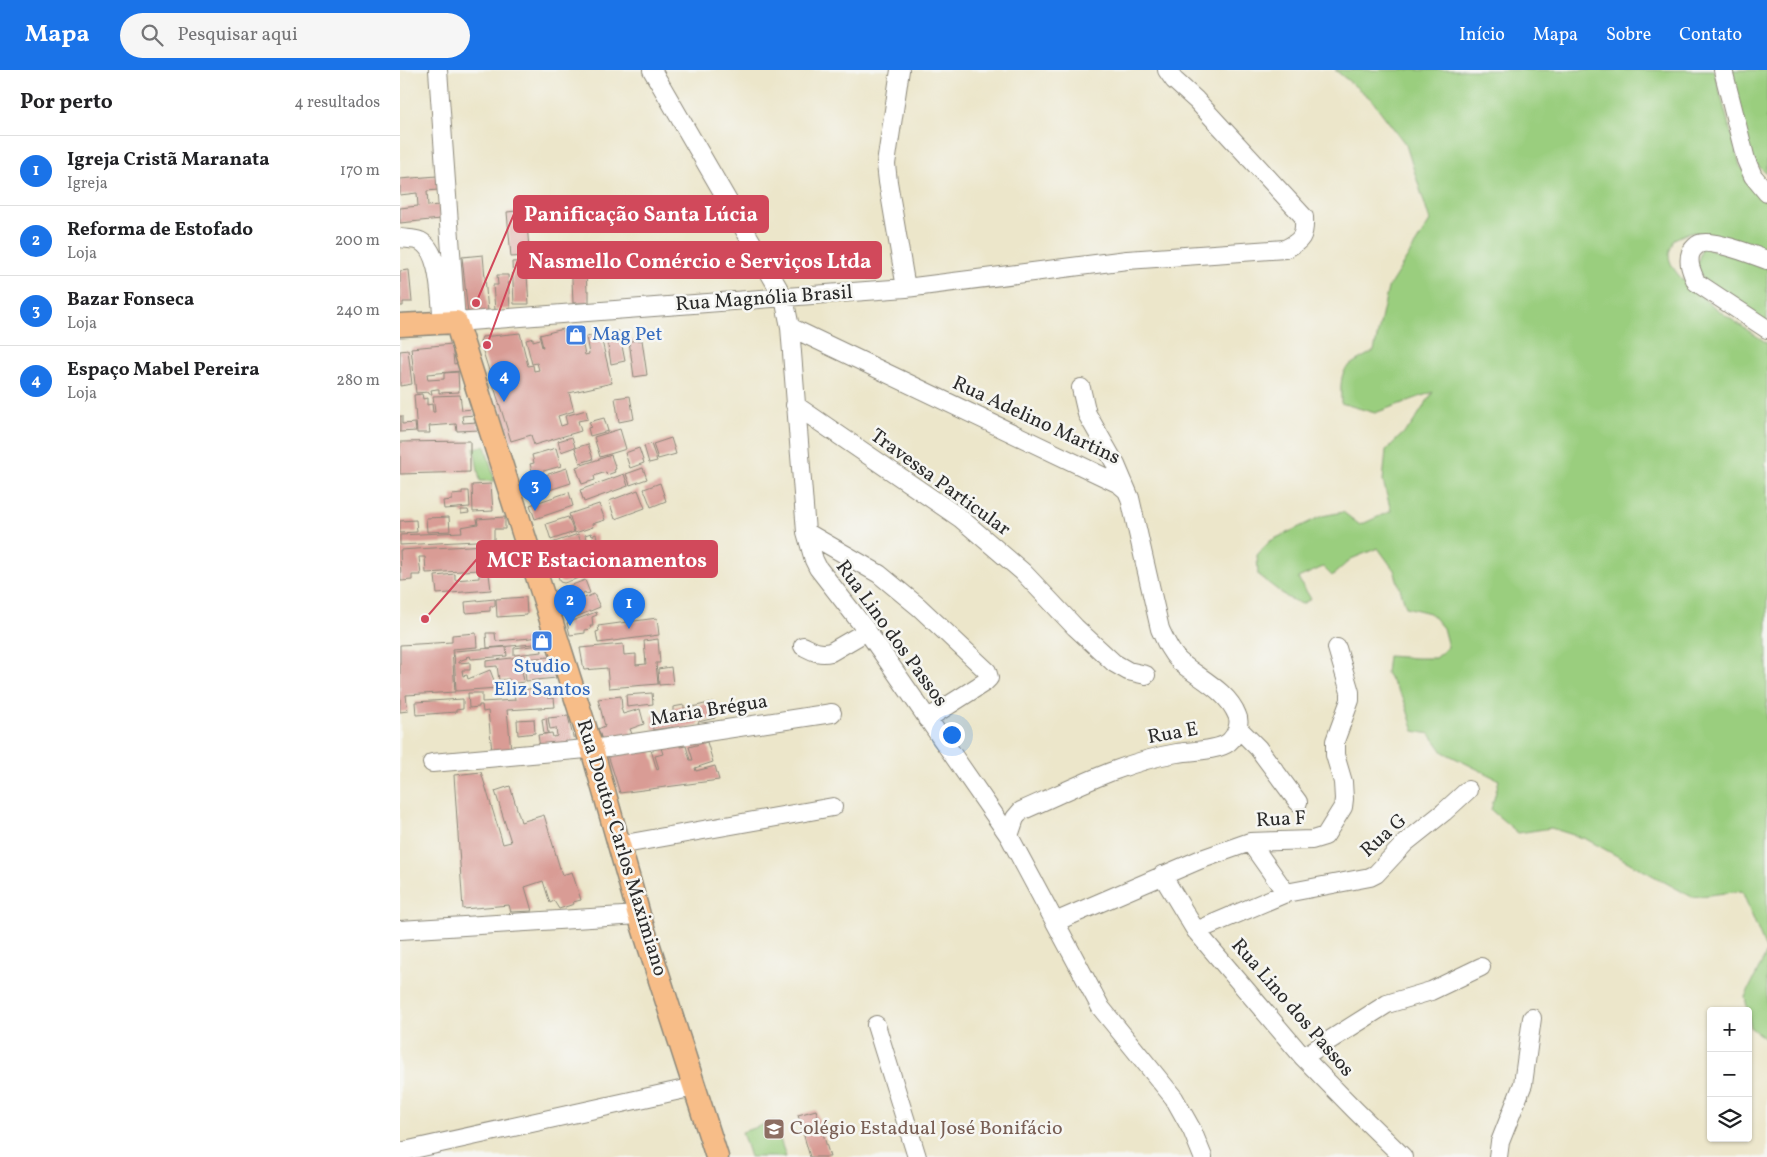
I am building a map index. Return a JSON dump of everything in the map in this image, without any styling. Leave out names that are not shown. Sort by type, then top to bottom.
[{"type":"main road","name":"Rua Magnólia Brasil","points":[[400,325],[449,322]]},
{"type":"main road","name":"Rua Doutor Carlos Maximiano","points":[[449,322],[592,749],[639,915],[717,1157]]},
{"type":"street","name":"Rua Doutor Carlos Maximiano","points":[[438,70],[449,322]]},
{"type":"street","name":"Rua Lino dos Passos","points":[[652,70],[784,298],[790,327],[806,532],[818,568],[867,632],[1009,836],[1107,1016],[1174,1098],[1192,1130],[1203,1157]]},
{"type":"street","points":[[900,70],[886,164],[906,288]]},
{"type":"street","name":"Rua Magnólia Brasil","points":[[449,322],[906,288],[1127,260],[1285,249],[1295,244],[1302,238],[1305,228],[1304,217],[1196,100],[1174,80],[1167,70]]},
{"type":"street","points":[[1723,70],[1746,160],[1753,176],[1767,193]]},
{"type":"street","points":[[400,238],[420,241],[430,250],[436,263],[449,322]]},
{"type":"street","points":[[1767,260],[1727,246],[1704,243],[1693,248],[1689,258],[1690,270],[1696,282],[1767,329]]},
{"type":"street","name":"Rua Adelino Martins","points":[[790,327],[1119,484],[1126,490],[1130,498],[1160,629],[1168,647],[1178,660],[1226,697],[1238,716],[1238,728]]},
{"type":"street","points":[[1081,388],[1087,414],[1116,465],[1126,490]]},
{"type":"street","name":"Travessa Particular","points":[[795,405],[960,518],[1023,572],[1075,627],[1114,663],[1128,671],[1146,674]]},
{"type":"street","points":[[806,532],[879,574],[919,607],[987,671],[989,678],[985,682],[927,719]]},
{"type":"street","points":[[803,646],[819,654],[831,652],[867,632]]},
{"type":"street","name":"Rua F","points":[[1055,922],[1162,875],[1250,842],[1312,840],[1325,836],[1343,807],[1344,799],[1343,782],[1336,755],[1335,741],[1350,700],[1350,692],[1337,648]]},
{"type":"street","name":"Maria Brégua","points":[[432,763],[592,749],[832,714]]},
{"type":"street","points":[[1238,728],[1258,748],[1298,802]]},
{"type":"street","name":"Rua E","points":[[1021,812],[1130,764],[1153,757],[1216,748],[1230,742],[1238,728]]},
{"type":"street","name":"Rua G","points":[[1196,931],[1286,893],[1376,874],[1404,843],[1444,812],[1468,790]]},
{"type":"street","points":[[619,845],[833,807]]},
{"type":"street","points":[[989,808],[1021,812]]},
{"type":"street","points":[[1009,836],[1015,818],[1021,812]]},
{"type":"street","points":[[1250,842],[1286,893]]},
{"type":"street","name":"Rua Lino dos Passos","points":[[1162,875],[1196,931],[1303,1057],[1403,1157]]},
{"type":"street","points":[[400,930],[639,915]]},
{"type":"street","points":[[1303,1057],[1394,1000],[1430,991],[1481,967]]},
{"type":"street","points":[[1498,1157],[1500,1142],[1523,1084],[1532,1018]]},
{"type":"street","points":[[876,1025],[917,1157]]},
{"type":"street","points":[[400,1152],[694,1087]]},
{"type":"green space","points":[[1335,70],[1714,70],[1740,166],[1767,195],[1767,255],[1712,235],[1690,232],[1674,239],[1669,254],[1672,265],[1680,277],[1693,290],[1767,343],[1767,462],[1764,464],[1767,472],[1767,952],[1742,891],[1692,897],[1586,839],[1551,828],[1518,833],[1491,810],[1499,780],[1443,752],[1430,734],[1414,731],[1404,700],[1386,673],[1388,656],[1435,658],[1448,647],[1443,628],[1430,613],[1406,607],[1394,570],[1378,548],[1351,559],[1332,576],[1323,567],[1298,578],[1311,599],[1302,604],[1288,598],[1258,575],[1257,555],[1270,541],[1322,516],[1343,512],[1360,525],[1391,511],[1383,481],[1386,450],[1411,426],[1433,392],[1375,413],[1341,403],[1341,381],[1343,375],[1350,365],[1374,351],[1388,288],[1430,221],[1406,145],[1371,99]]},
{"type":"green space","points":[[1726,70],[1767,70],[1767,174],[1751,160]]},
{"type":"green space","points":[[1702,247],[1767,265],[1767,325],[1703,280],[1697,265]]},
{"type":"green space","points":[[485,446],[495,481],[480,481],[474,448]]},
{"type":"green space","points":[[1767,952],[1767,1040],[1752,1029],[1752,1007],[1747,1007],[1745,997]]},
{"type":"green space","points":[[774,1121],[786,1157],[750,1157],[742,1132]]},
{"type":"building","points":[[437,176],[438,190],[427,191],[428,206],[439,205],[441,219],[400,223],[400,208],[418,206],[417,193],[400,195],[400,179]]},
{"type":"building","points":[[526,210],[529,249],[526,249],[526,256],[511,257],[507,212]]},
{"type":"building","points":[[483,255],[488,312],[468,314],[462,257]]},
{"type":"building","points":[[585,255],[589,303],[573,303],[571,256]]},
{"type":"building","points":[[526,261],[529,304],[514,304],[512,262]]},
{"type":"building","points":[[409,270],[412,302],[403,302],[403,306],[400,306],[400,271]]},
{"type":"building","points":[[497,275],[508,275],[510,309],[495,310],[493,285],[498,285]]},
{"type":"building","points":[[579,328],[585,355],[589,354],[586,337],[596,335],[596,338],[601,337],[612,383],[569,393],[574,411],[558,416],[561,426],[567,424],[565,416],[586,410],[588,419],[578,421],[581,431],[534,445],[531,435],[511,441],[480,342],[482,337],[520,333],[528,366],[533,365],[534,371],[539,370],[537,363],[532,364],[526,340],[540,339],[543,347],[540,335],[563,329],[564,332]]},
{"type":"building","points":[[619,331],[625,361],[611,364],[606,334]]},
{"type":"building","points":[[642,340],[647,375],[634,377],[629,341]]},
{"type":"building","points":[[452,344],[454,364],[459,363],[461,371],[427,374],[428,380],[444,379],[444,373],[458,372],[459,392],[439,393],[439,389],[437,389],[431,390],[432,394],[429,394],[429,392],[416,393],[411,348]]},
{"type":"building","points":[[408,350],[412,384],[400,386],[400,351]]},
{"type":"building","points":[[422,394],[423,399],[427,398],[427,405],[432,404],[433,412],[435,412],[433,396],[460,395],[462,410],[473,409],[475,415],[462,416],[463,423],[477,422],[480,430],[457,431],[456,424],[429,426],[430,433],[417,433],[414,395]]},
{"type":"building","points":[[630,396],[634,419],[619,422],[615,398]]},
{"type":"building","points":[[400,416],[402,416],[402,424],[415,423],[416,431],[400,432]]},
{"type":"building","points":[[604,418],[608,431],[590,436],[588,428],[591,427],[589,422]]},
{"type":"building","points":[[620,429],[626,449],[600,457],[594,437]]},
{"type":"building","points":[[572,437],[575,447],[561,452],[558,441]]},
{"type":"building","points":[[671,438],[676,454],[658,459],[653,444]]},
{"type":"building","points":[[470,441],[470,472],[400,474],[400,442]]},
{"type":"building","points":[[588,444],[593,459],[580,463],[575,448]]},
{"type":"building","points":[[651,444],[657,461],[649,463],[644,446]]},
{"type":"building","points":[[556,448],[561,466],[533,474],[530,464],[534,463],[532,455]]},
{"type":"building","points":[[639,448],[644,463],[630,468],[625,453]]},
{"type":"building","points":[[611,455],[616,469],[614,470],[615,472],[607,475],[606,472],[594,476],[595,480],[582,484],[576,467]]},
{"type":"building","points":[[567,468],[571,483],[537,494],[533,479]]},
{"type":"building","points":[[643,468],[647,479],[630,485],[626,474]]},
{"type":"building","points":[[624,474],[628,486],[584,502],[580,490]]},
{"type":"building","points":[[660,483],[666,501],[651,507],[644,489]]},
{"type":"building","points":[[491,484],[493,511],[473,512],[472,485]]},
{"type":"building","points":[[638,490],[645,508],[615,519],[609,501]]},
{"type":"building","points":[[462,491],[469,491],[470,507],[444,509],[443,501],[452,500],[452,495],[462,494]]},
{"type":"building","points":[[569,492],[573,506],[535,519],[530,505]]},
{"type":"building","points":[[599,504],[605,520],[592,524],[593,527],[575,533],[569,514]]},
{"type":"building","points":[[461,510],[468,510],[469,513],[461,514]]},
{"type":"building","points":[[449,517],[450,531],[427,532],[426,518]]},
{"type":"building","points":[[505,517],[505,529],[494,529],[494,540],[400,545],[400,535],[462,532],[461,527],[478,524],[477,519]]},
{"type":"building","points":[[568,517],[574,532],[551,540],[546,524]]},
{"type":"building","points":[[416,520],[417,532],[400,533],[400,521]]},
{"type":"building","points":[[591,533],[592,536],[596,534],[599,546],[585,550],[583,543],[587,542],[585,535]]},
{"type":"building","points":[[578,534],[584,550],[567,557],[566,554],[548,560],[543,546]]},
{"type":"building","points":[[502,544],[502,553],[516,552],[516,568],[426,573],[425,557],[419,557],[421,575],[412,575],[412,580],[401,581],[400,550]]},
{"type":"building","points":[[598,549],[605,569],[564,583],[560,582],[558,576],[561,574],[558,566],[586,556],[586,554]]},
{"type":"building","points":[[455,574],[455,580],[479,578],[479,575],[489,574],[491,590],[437,594],[435,576]]},
{"type":"building","points":[[585,580],[590,593],[586,594],[585,592],[583,595],[566,601],[565,596],[569,594],[567,587]]},
{"type":"building","points":[[594,594],[600,607],[571,619],[565,606]]},
{"type":"building","points":[[526,597],[527,615],[497,617],[496,599]]},
{"type":"building","points":[[495,599],[495,606],[490,606],[490,611],[466,613],[465,602]]},
{"type":"building","points":[[596,612],[597,615],[592,617],[593,626],[590,626],[591,629],[585,630],[585,633],[570,635],[567,623]]},
{"type":"building","points":[[657,618],[659,635],[598,643],[596,632],[599,631],[598,626]]},
{"type":"building","points":[[476,633],[477,647],[452,649],[455,692],[406,695],[408,711],[400,712],[400,645],[452,642],[452,635]]},
{"type":"building","points":[[486,633],[495,633],[496,641],[543,637],[545,643],[487,648]]},
{"type":"building","points":[[658,639],[660,663],[656,663],[658,684],[609,688],[607,668],[584,670],[580,648],[623,644],[624,655],[636,654],[636,665],[646,664],[644,641]]},
{"type":"building","points":[[541,645],[542,652],[514,655],[514,648]]},
{"type":"building","points":[[506,647],[507,656],[471,659],[470,656],[459,661],[459,663],[470,662],[470,670],[462,670],[463,676],[467,675],[468,679],[490,670],[497,688],[456,691],[454,651]]},
{"type":"building","points":[[520,657],[524,682],[509,684],[509,679],[499,680],[497,666],[486,667],[486,661]]},
{"type":"building","points":[[550,657],[553,666],[546,667],[546,672],[554,671],[556,678],[526,681],[524,659]]},
{"type":"building","points":[[671,667],[673,684],[659,685],[658,669]]},
{"type":"building","points":[[545,688],[545,691],[548,691],[548,698],[554,698],[555,707],[507,710],[511,750],[492,752],[488,711],[483,712],[482,705],[469,708],[468,693],[482,693],[482,702],[515,700],[514,690]]},
{"type":"building","points":[[652,693],[653,704],[627,707],[626,695]]},
{"type":"building","points":[[621,696],[623,714],[640,709],[644,724],[630,729],[632,734],[603,743],[598,729],[605,726],[598,699]]},
{"type":"building","points":[[463,699],[463,709],[456,710],[456,712],[416,715],[415,702]]},
{"type":"building","points":[[713,702],[715,718],[698,722],[699,725],[673,732],[673,727],[653,730],[651,716],[673,713],[673,707],[684,705],[684,709]]},
{"type":"building","points":[[568,716],[575,745],[540,747],[538,735],[552,733],[553,737],[557,736],[556,728],[550,729],[548,718]]},
{"type":"building","points":[[546,718],[548,733],[544,734],[542,719]]},
{"type":"building","points":[[534,719],[535,733],[518,735],[517,720]]},
{"type":"building","points":[[707,742],[713,762],[695,768],[696,771],[715,766],[719,780],[620,793],[608,755],[651,750],[657,770],[659,769],[655,756],[663,754],[661,748],[686,746],[690,760],[693,760],[689,747]]},
{"type":"building","points":[[481,772],[503,844],[511,842],[495,791],[510,786],[521,822],[544,815],[562,875],[572,872],[581,900],[559,909],[554,901],[550,903],[543,881],[525,887],[532,911],[511,912],[509,905],[463,909],[454,775]]},
{"type":"building","points":[[816,1110],[830,1157],[810,1157],[798,1115]]},
{"type":"place","name":"Panificação Santa Lúcia","points":[[476,303]]},
{"type":"place","name":"Mag Pet","points":[[576,335]]},
{"type":"place","name":"Nasmello Comércio e Serviços Ltda","points":[[487,345]]},
{"type":"place","name":"Espaço Mabel Pereira","points":[[504,402]]},
{"type":"place","name":"Bazar Fonseca","points":[[535,511]]},
{"type":"place","name":"MCF Estacionamentos","points":[[425,619]]},
{"type":"place","name":"Reforma de Estofado","points":[[570,626]]},
{"type":"place","name":"Igreja Cristã Maranata","points":[[629,629]]},
{"type":"place","name":"Studio Eliz Santos","points":[[542,641]]},
{"type":"place","name":"Colégio Estadual José Bonifácio","points":[[774,1129]]}]
